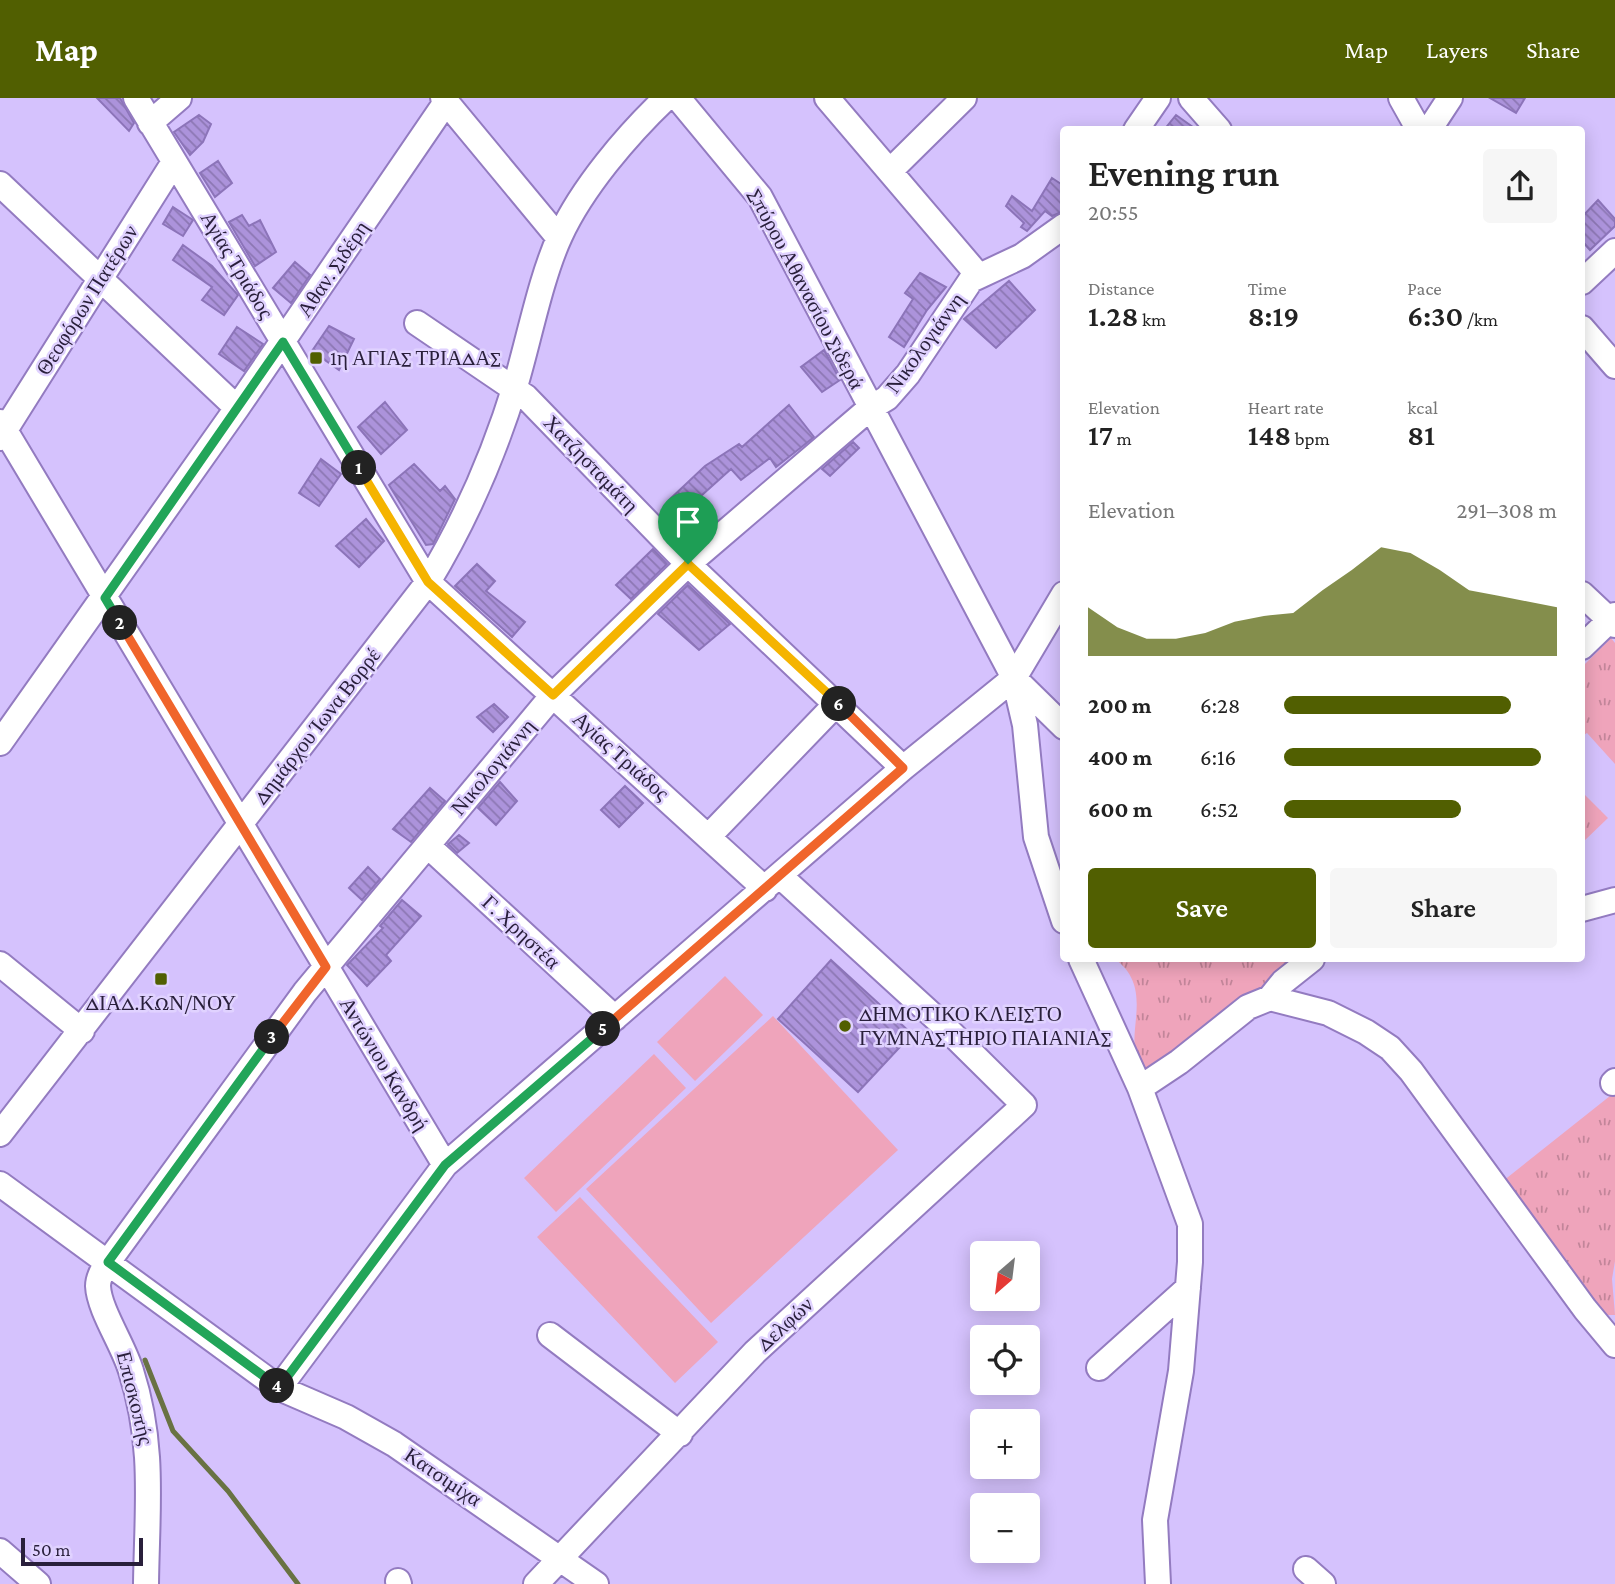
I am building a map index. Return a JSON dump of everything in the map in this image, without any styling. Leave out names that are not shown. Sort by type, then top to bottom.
[{"type":"street","name":"Αγίας Τριάδος","points":[[136,98],[428,582],[708,837],[773,883],[940,1023],[1024,1105]]},
{"type":"street","points":[[150,123],[179,98]]},
{"type":"street","name":"Σπύρου Αθανασίου Σιδερά","points":[[678,98],[760,197],[869,409],[1014,678]]},
{"type":"street","points":[[827,98],[978,275]]},
{"type":"street","points":[[890,171],[964,98]]},
{"type":"street","points":[[1139,126],[1158,98]]},
{"type":"street","points":[[1191,98],[1216,126]]},
{"type":"street","points":[[1401,98],[1417,126]]},
{"type":"street","points":[[1432,126],[1450,98]]},
{"type":"street","points":[[444,100],[559,238]]},
{"type":"street","name":"Αθαν. Σιδέρη","points":[[0,743],[105,598],[283,342],[444,100]]},
{"type":"street","name":"Δημάρχου Ίωνα Βορρέ","points":[[0,1135],[428,582],[449,547],[488,460],[514,388],[559,238],[580,199],[653,102]]},
{"type":"street","name":"Θεοφόρων Πατέρων","points":[[2,430],[174,162]]},
{"type":"street","points":[[0,184],[237,408]]},
{"type":"street","name":"Νικολογιάννη","points":[[108,1262],[326,967],[553,695],[688,564],[869,409],[887,398],[908,374],[964,288],[978,275],[1022,256],[1060,229]]},
{"type":"street","points":[[1585,279],[1615,251]]},
{"type":"street","name":"Χατζησταμάτη","points":[[417,323],[494,378],[514,388],[688,564],[903,768]]},
{"type":"street","points":[[1585,331],[1615,366]]},
{"type":"street","name":"Αντώνιου Κανδρή","points":[[2,430],[445,1165]]},
{"type":"street","points":[[1585,597],[1613,620],[1585,644]]},
{"type":"street","points":[[279,1388],[445,1165],[903,768],[1014,678],[1060,601]]},
{"type":"street","points":[[1014,678],[1060,723]]},
{"type":"street","points":[[1014,678],[1025,725],[1036,837],[1060,909]]},
{"type":"street","points":[[708,837],[837,703]]},
{"type":"street","name":"Γ. Χρηστέα","points":[[428,845],[615,1018]]},
{"type":"street","points":[[1585,908],[1615,900]]},
{"type":"street","points":[[1082,962],[1140,1088],[1185,1204],[1190,1224],[1181,1371],[1155,1520],[1158,1584]]},
{"type":"street","points":[[1140,1088],[1179,1062],[1248,1007],[1270,998],[1283,982],[1308,962]]},
{"type":"street","points":[[0,964],[82,1031]]},
{"type":"street","points":[[1270,998],[1328,1013],[1390,1048],[1411,1070],[1585,1309],[1615,1345]]},
{"type":"street","name":"Δελφών","points":[[536,1584],[755,1352],[1024,1105]]},
{"type":"street","name":"Κατσιμίχα","points":[[0,1184],[279,1388],[346,1417],[394,1444],[596,1584]]},
{"type":"street","name":"Επισκοπής","points":[[108,1262],[99,1278],[100,1297],[127,1355],[147,1436],[149,1480],[146,1584]]},
{"type":"street","points":[[1099,1368],[1188,1288]]},
{"type":"street","points":[[550,1335],[680,1434]]},
{"type":"street","points":[[0,1551],[38,1584]]},
{"type":"green space","points":[[1611,638],[1615,643],[1615,764],[1587,733],[1585,734],[1585,664]]},
{"type":"green space","points":[[1585,795],[1608,818],[1585,840]]},
{"type":"green space","points":[[1118,962],[1304,962],[1152,1071],[1140,1062],[1135,1050],[1137,1005],[1129,973]]},
{"type":"green space","points":[[725,976],[763,1015],[695,1081],[657,1042]]},
{"type":"green space","points":[[773,1016],[898,1150],[711,1323],[586,1189]]},
{"type":"green space","points":[[654,1054],[686,1088],[556,1212],[524,1178]]},
{"type":"green space","points":[[1615,1092],[1615,1261],[1612,1279],[1615,1315],[1604,1315],[1503,1181]]},
{"type":"green space","points":[[580,1197],[718,1342],[675,1383],[537,1237]]},
{"type":"building","points":[[97,98],[120,98],[134,123],[129,131]]},
{"type":"building","points":[[1490,98],[1525,98],[1516,113]]},
{"type":"building","points":[[199,115],[211,124],[203,142],[190,155],[174,132]]},
{"type":"building","points":[[1176,115],[1191,126],[1167,126]]},
{"type":"building","points":[[218,161],[232,183],[215,197],[200,173]]},
{"type":"building","points":[[1052,178],[1060,183],[1060,213],[1052,216],[1045,211],[1027,231],[1021,227],[1024,223],[1006,206],[1012,196],[1032,211]]},
{"type":"building","points":[[1598,200],[1615,219],[1615,226],[1590,250],[1585,244],[1585,214]]},
{"type":"building","points":[[173,207],[193,220],[183,236],[163,224]]},
{"type":"building","points":[[242,215],[249,226],[260,220],[276,252],[255,266],[229,222]]},
{"type":"building","points":[[183,245],[212,266],[238,295],[224,315],[202,300],[212,287],[173,260]]},
{"type":"building","points":[[295,262],[310,275],[291,303],[273,288]]},
{"type":"building","points":[[920,273],[946,287],[927,310],[904,347],[889,337],[913,299],[905,293]]},
{"type":"building","points":[[1009,281],[1035,310],[996,348],[964,319]]},
{"type":"building","points":[[329,326],[354,339],[339,370],[312,351]]},
{"type":"building","points":[[237,327],[263,344],[244,371],[219,354]]},
{"type":"building","points":[[824,350],[840,380],[822,392],[801,367]]},
{"type":"building","points":[[385,402],[407,430],[381,454],[358,427]]},
{"type":"building","points":[[789,405],[814,437],[799,449],[776,467],[770,458],[741,480],[731,469],[682,513],[669,500],[705,466],[739,444],[742,447]]},
{"type":"building","points":[[853,442],[859,448],[830,476],[822,469]]},
{"type":"building","points":[[321,459],[341,474],[319,506],[299,493]]},
{"type":"building","points":[[414,464],[440,491],[445,486],[455,499],[433,544],[426,545],[389,485]]},
{"type":"building","points":[[366,519],[384,541],[359,567],[336,546]]},
{"type":"building","points":[[653,549],[667,564],[631,599],[616,585]]},
{"type":"building","points":[[477,564],[495,581],[486,591],[525,622],[512,637],[455,586]]},
{"type":"building","points":[[688,585],[730,624],[699,650],[658,614]]},
{"type":"building","points":[[494,704],[508,717],[493,732],[477,717]]},
{"type":"building","points":[[500,782],[517,801],[496,825],[478,808]]},
{"type":"building","points":[[625,786],[643,803],[619,827],[601,810]]},
{"type":"building","points":[[430,788],[445,801],[411,842],[393,829]]},
{"type":"building","points":[[459,835],[469,843],[457,853],[448,844]]},
{"type":"building","points":[[368,867],[380,879],[362,900],[349,888]]},
{"type":"building","points":[[402,900],[421,916],[386,955],[391,961],[367,986],[347,965],[383,928],[380,926]]},
{"type":"building","name":"ΔΗΜΟΤΙΚΟ ΚΛΕΙΣΤΟ ΓΥΜΝΑΣΤΗΡΙΟ ΠΑΙΑΝΙΑΣ","points":[[831,960],[912,1034],[858,1092],[778,1019]]},
{"type":"waterway","points":[[145,1360],[173,1431],[228,1491],[298,1584]]},
{"type":"place","name":"1η ΑΓΙΑΣ ΤΡΙΑΔΑΣ","points":[[316,358]]},
{"type":"place","name":"ΔΙΑΔ.ΚΩΝ/ΝΟΥ","points":[[161,979]]},
{"type":"place","name":"ΔΗΜΟΤΙΚΟ ΚΛΕΙΣΤΟ ΓΥΜΝΑΣΤΗΡΙΟ ΠΑΙΑΝΙΑΣ","points":[[845,1026]]},
{"type":"route","points":[[283,342],[428,582],[553,695],[688,564],[903,768],[445,1165],[279,1388],[108,1262],[326,967],[105,598],[283,342]]}]
